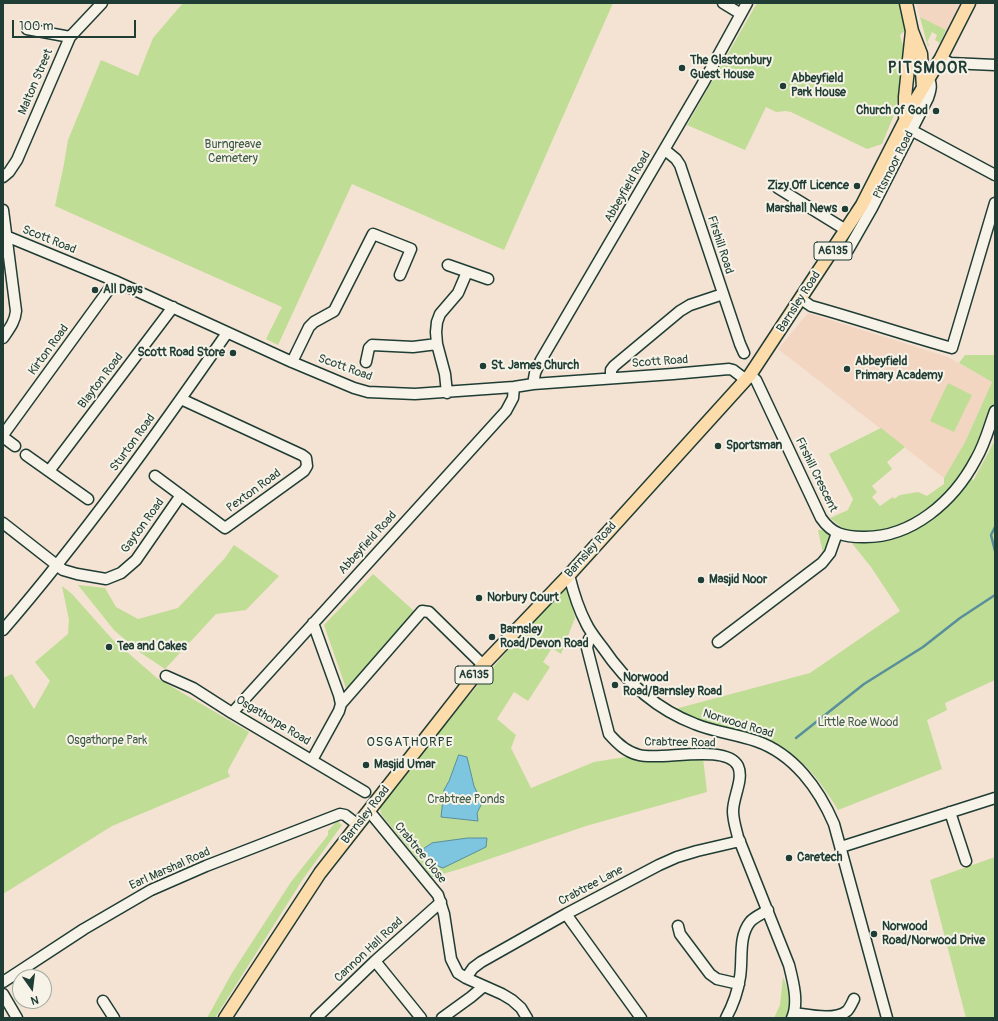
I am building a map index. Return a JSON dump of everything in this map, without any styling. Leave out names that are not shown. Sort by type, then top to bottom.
[{"type":"main road","name":"A6135","points":[[906,3],[912,31],[922,54],[926,83]]},
{"type":"main road","points":[[926,83],[941,58],[969,3]]},
{"type":"main road","name":"A6135","points":[[908,125],[905,97],[912,31]]},
{"type":"main road","name":"Barnsley Road","points":[[226,1018],[320,873],[483,665],[569,575],[748,378],[862,205],[908,125],[926,83]]},
{"type":"street","name":"Malton Street","points":[[3,177],[18,160],[70,37],[102,3]]},
{"type":"street","points":[[723,3],[741,14]]},
{"type":"street","name":"Abbeyfield Road","points":[[533,384],[535,373],[541,360],[665,150],[747,3]]},
{"type":"street","points":[[27,29],[70,37]]},
{"type":"street","points":[[941,58],[950,63],[995,65]]},
{"type":"street","points":[[908,125],[995,175]]},
{"type":"street","name":"Pitsmoor Road","points":[[848,250],[872,208],[908,125]]},
{"type":"street","name":"Firshill Road","points":[[665,150],[676,159],[680,165],[744,353]]},
{"type":"street","points":[[778,188],[846,230]]},
{"type":"street","points":[[801,299],[811,306],[886,327],[908,336],[952,348],[995,203]]},
{"type":"street","points":[[3,210],[16,311],[16,318],[3,338]]},
{"type":"street","points":[[292,362],[309,327],[314,322],[334,311],[373,234],[411,249],[400,275]]},
{"type":"street","name":"Scott Road","points":[[6,236],[115,281],[292,362],[354,388],[368,392],[415,394],[447,393],[533,384],[729,369],[748,378]]},
{"type":"street","points":[[448,265],[488,279]]},
{"type":"street","points":[[447,393],[445,374],[437,344],[436,332],[440,314],[458,293],[467,272]]},
{"type":"street","name":"Kirton Road","points":[[3,436],[115,281]]},
{"type":"street","points":[[611,378],[611,370],[614,366],[680,311],[690,305],[723,294]]},
{"type":"street","name":"Blayton Road","points":[[49,471],[173,307]]},
{"type":"street","name":"Sturton Road","points":[[3,630],[100,510],[227,333]]},
{"type":"street","points":[[366,362],[368,348],[372,345],[413,347],[437,344]]},
{"type":"street","name":"Firshill Crescent","points":[[748,378],[756,380],[821,518],[827,527],[837,533]]},
{"type":"street","name":"Abbeyfield Road","points":[[232,713],[506,411],[513,398],[514,387]]},
{"type":"street","name":"Pexton Road","points":[[155,476],[224,528],[304,471],[307,466],[308,462],[302,455],[181,399]]},
{"type":"street","points":[[718,642],[822,563],[830,553],[837,533],[855,537],[879,536],[894,533],[920,522],[956,490],[976,460],[992,430],[995,411]]},
{"type":"street","points":[[3,436],[15,446]]},
{"type":"street","points":[[26,455],[88,499]]},
{"type":"street","name":"Gayton Road","points":[[3,524],[63,570],[98,579],[106,579],[121,573],[136,560],[181,495]]},
{"type":"street","name":"Norwood Road","points":[[569,575],[579,610],[593,635],[623,675],[654,703],[695,724],[770,746],[797,766],[817,790],[827,806],[834,824],[887,1018]]},
{"type":"street","points":[[312,760],[335,720],[341,704],[422,611],[429,612],[483,665]]},
{"type":"street","points":[[313,623],[341,704]]},
{"type":"street","name":"Crabtree Road","points":[[593,635],[589,639],[587,648],[610,734],[618,744],[626,750],[638,755],[650,757],[693,753],[726,756],[734,760],[738,767],[740,775],[733,810],[733,821],[789,965],[793,984],[793,1016]]},
{"type":"street","name":"Osgathorpe Road","points":[[166,676],[193,688],[232,713],[365,792]]},
{"type":"street","points":[[841,847],[995,798]]},
{"type":"street","name":"Crabtree Close","points":[[369,811],[438,895],[444,914],[451,959],[458,973],[512,1000],[521,1008],[528,1018]]},
{"type":"street","points":[[950,812],[966,861]]},
{"type":"street","name":"Earl Marshal Road","points":[[3,982],[90,925],[156,888],[206,866],[340,814],[345,815],[358,825]]},
{"type":"street","name":"Crabtree Lane","points":[[466,978],[473,968],[481,962],[566,914],[659,865],[677,857],[697,851],[740,841]]},
{"type":"street","name":"Cannon Hall Road","points":[[316,1018],[440,902]]},
{"type":"street","points":[[726,1018],[735,999],[739,984],[743,937],[746,928],[750,922],[768,910]]},
{"type":"street","points":[[566,914],[642,1018]]},
{"type":"street","points":[[678,926],[680,934],[710,974],[717,979],[739,984]]},
{"type":"street","points":[[376,961],[421,1018]]},
{"type":"street","points":[[442,1018],[484,986]]},
{"type":"street","points":[[3,994],[17,1018]]},
{"type":"street","points":[[793,1016],[833,1017],[847,1011],[854,999]]},
{"type":"street","points":[[103,1001],[114,1018]]},
{"type":"shaded area","points":[[916,3],[969,3],[953,35],[920,17]]},
{"type":"shaded area","points":[[808,313],[948,357],[992,382],[965,442],[944,478],[778,349]]},
{"type":"green space","name":"Burngreave Cemetery","points":[[183,3],[613,3],[504,250],[352,184],[278,345],[266,339],[282,307],[55,206],[68,140],[101,60],[138,76],[153,38]]},
{"type":"green space","points":[[757,3],[899,3],[905,31],[900,35],[902,43],[906,45],[902,79],[894,115],[882,144],[867,149],[791,112],[776,112],[766,107],[745,150],[687,125]]},
{"type":"green space","points":[[920,17],[946,30],[940,43],[935,40],[937,35],[932,32],[927,43],[929,44],[928,47]]},
{"type":"green space","points":[[965,355],[995,355],[995,402],[978,448],[964,471],[949,491],[911,521],[888,530],[868,532],[846,531],[830,518],[848,510],[853,499],[829,454],[881,428],[905,447],[887,462],[892,469],[872,486],[877,492],[872,497],[880,506],[893,497],[894,499],[900,495],[918,492],[927,496],[944,484],[944,478],[965,442],[992,382],[959,363]]},
{"type":"green space","points":[[948,383],[972,395],[954,432],[930,421]]},
{"type":"green space","name":"Little Roe Wood","points":[[995,440],[995,680],[945,703],[947,710],[927,720],[942,769],[838,810],[810,770],[792,754],[771,740],[751,733],[705,722],[675,709],[810,673],[900,611],[871,567],[851,542],[891,539],[920,527],[933,518],[972,478],[973,481]]},
{"type":"green space","points":[[818,530],[823,530],[829,535],[830,541],[827,552],[823,553]]},
{"type":"green space","points":[[234,545],[279,576],[246,610],[216,614],[165,669],[138,651],[114,630],[78,585],[105,588],[116,607],[138,619],[178,608],[225,558]]},
{"type":"green space","points":[[373,574],[414,611],[347,691],[324,625]]},
{"type":"green space","name":"Osgathorpe Park","points":[[62,586],[72,594],[113,640],[157,678],[249,732],[228,770],[229,777],[112,826],[3,894],[3,678],[12,674],[34,709],[50,681],[35,662],[68,634],[69,620]]},
{"type":"green space","name":"Crabtree Ponds","points":[[564,588],[569,592],[575,618],[561,654],[552,648],[543,662],[550,667],[528,701],[514,692],[497,719],[516,735],[511,748],[531,788],[594,762],[638,755],[703,758],[707,792],[586,826],[460,869],[432,877],[381,814],[380,807],[461,705],[560,589]]},
{"type":"green space","points":[[337,821],[342,825],[303,879],[215,1018],[207,1018],[232,973],[291,882],[328,835],[328,831]]},
{"type":"green space","points":[[995,857],[995,1018],[966,1018],[930,880]]},
{"type":"green space","points":[[783,977],[789,998],[787,1018],[774,1018],[780,1005]]},
{"type":"water","points":[[459,755],[467,757],[474,786],[482,803],[477,813],[478,821],[441,817],[444,790]]},
{"type":"water","points":[[468,838],[487,838],[486,847],[443,868],[430,862],[423,849],[432,843]]},
{"type":"waterway","points":[[995,527],[991,535],[995,551]]},
{"type":"waterway","points":[[796,738],[864,684],[923,647],[960,618],[995,595]]},
{"type":"place","name":"The Glastonbury Guest House","points":[[682,68]]},
{"type":"place","name":"Abbeyfield Park House","points":[[783,86]]},
{"type":"place","name":"Church of God","points":[[936,111]]},
{"type":"place","name":"Zizy Off Licence","points":[[857,186]]},
{"type":"place","name":"Marshall News","points":[[845,209]]},
{"type":"place","name":"All Days","points":[[95,290]]},
{"type":"place","name":"Scott Road Store","points":[[233,353]]},
{"type":"place","name":"St. James Church","points":[[483,366]]},
{"type":"place","name":"Abbeyfield Primary Academy","points":[[847,369]]},
{"type":"place","name":"Sportsman","points":[[718,446]]},
{"type":"place","name":"Masjid Noor","points":[[701,580]]},
{"type":"place","name":"Norbury Court","points":[[479,598]]},
{"type":"place","name":"Barnsley Road/Devon Road","points":[[492,637]]},
{"type":"place","name":"Tea and Cakes","points":[[109,647]]},
{"type":"place","name":"Norwood Road/Barnsley Road","points":[[615,685]]},
{"type":"place","name":"Masjid Umar","points":[[366,765]]},
{"type":"place","name":"Caretech","points":[[789,858]]},
{"type":"place","name":"Norwood Road/Norwood Drive","points":[[874,934]]},
{"type":"district","name":"PITSMOOR","points":[[928,69]]},
{"type":"district","name":"OSGATHORPE","points":[[410,743]]}]
